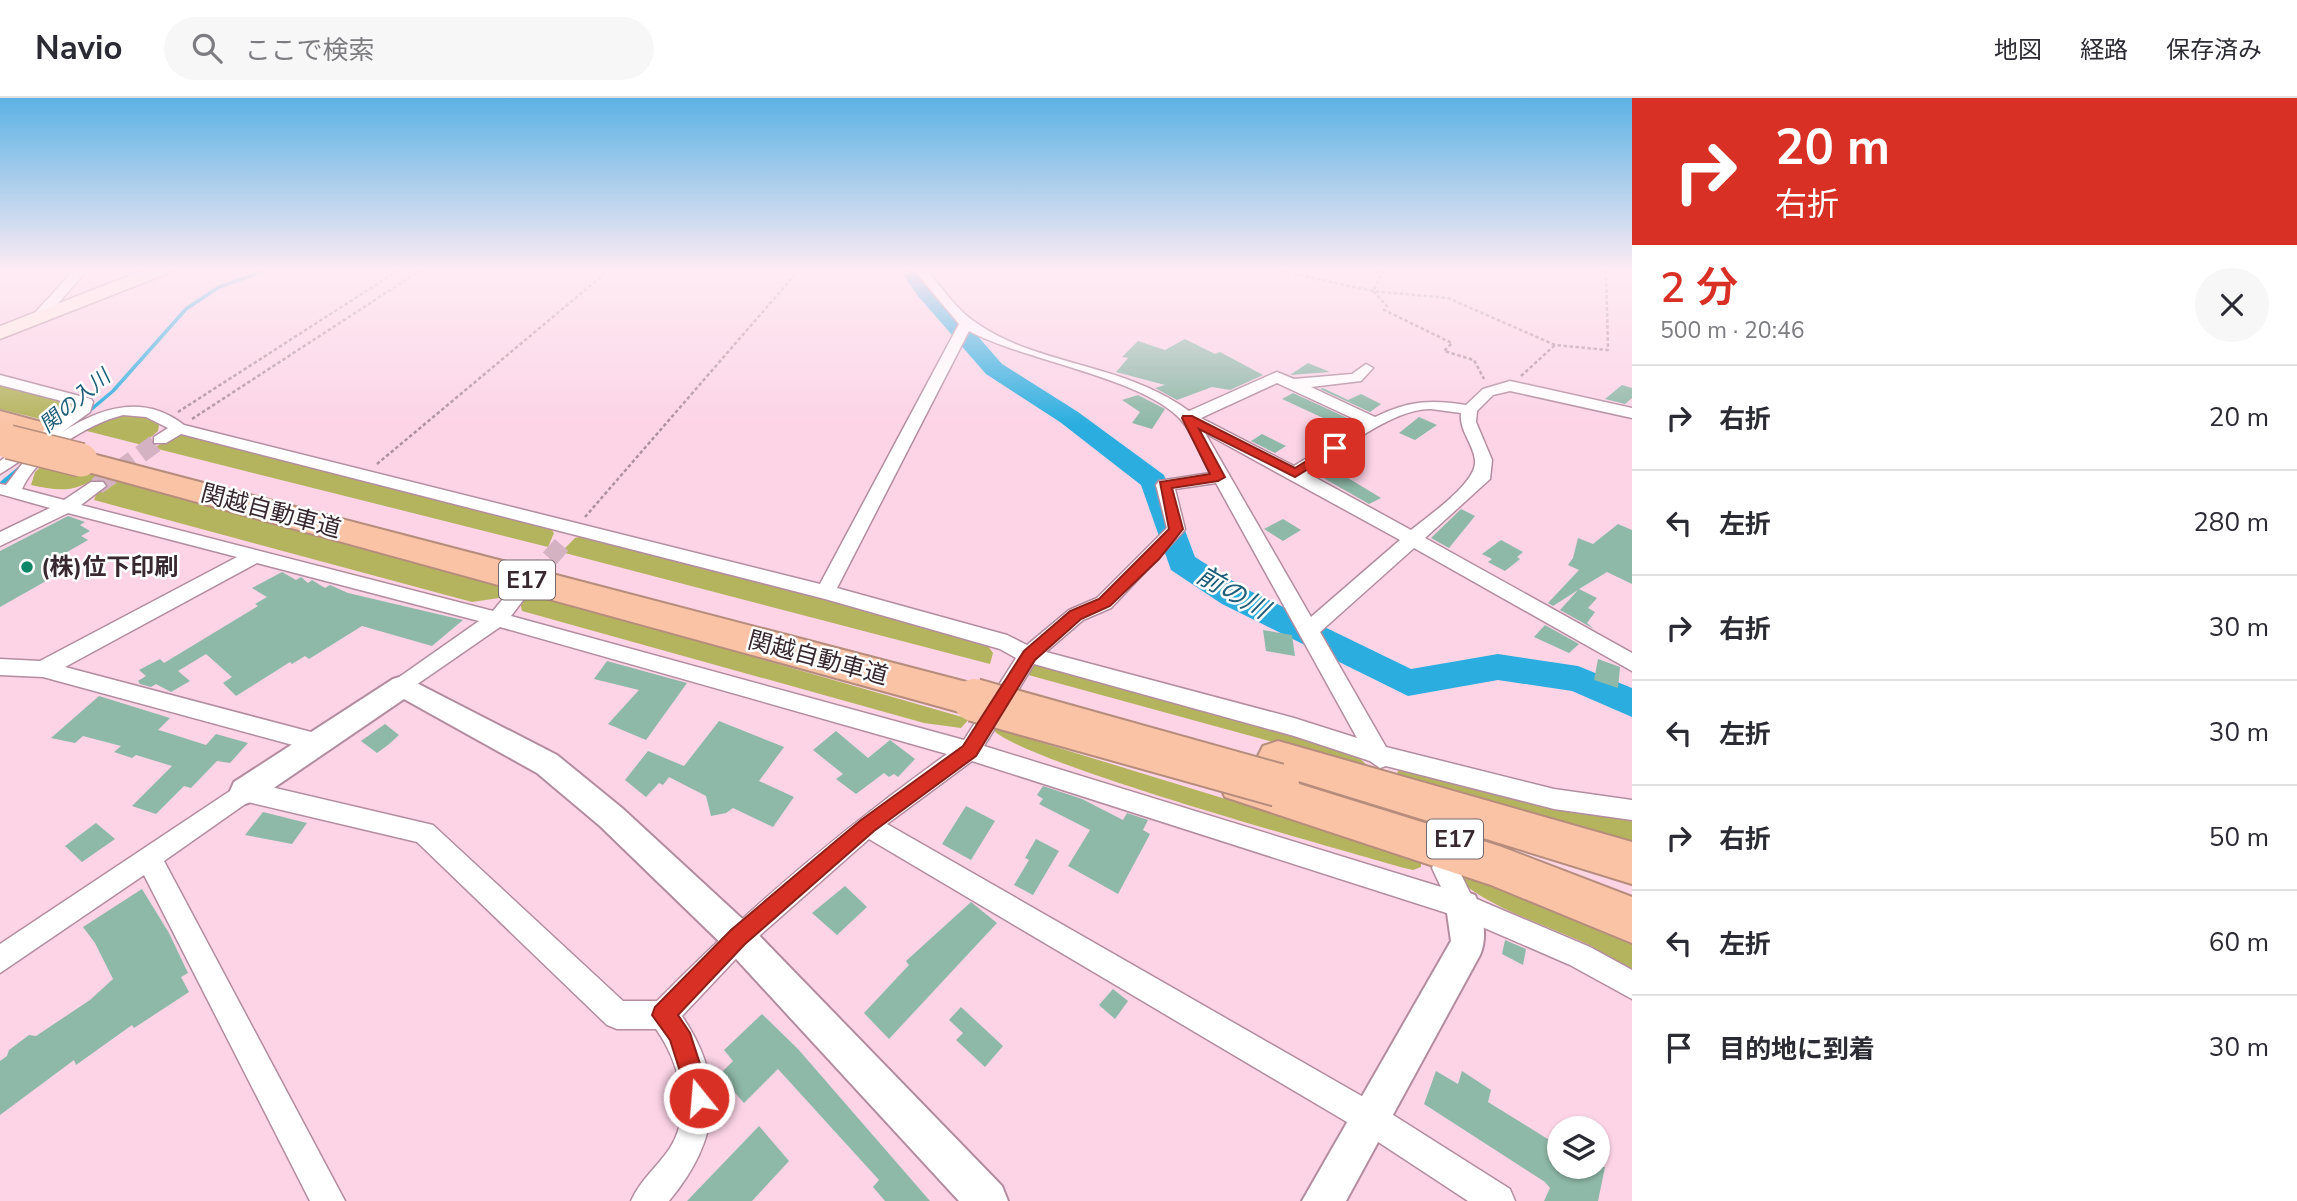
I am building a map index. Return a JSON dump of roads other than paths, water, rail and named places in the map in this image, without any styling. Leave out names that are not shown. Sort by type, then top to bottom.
[{"type":"highway","name":"関越自動車道","points":[[8,439],[93,464],[978,688],[1632,894]]},
{"type":"highway","name":"関越自動車道","points":[[978,688],[1042,719],[1277,780],[1632,863]]},
{"type":"highway","points":[[1277,780],[1632,920]]},
{"type":"main road","points":[[0,333],[30,321]]},
{"type":"street","points":[[825,592],[967,322],[973,328],[1026,350],[1150,390],[1188,418],[1295,473],[1632,663]]},
{"type":"street","points":[[1292,384],[1356,378],[1366,368]]},
{"type":"street","points":[[1188,418],[1277,377],[1376,423]]},
{"type":"street","points":[[0,380],[85,402],[84,409],[8,439]]},
{"type":"street","points":[[1308,631],[1481,479],[1484,460],[1468,422],[1469,410],[1488,392],[1510,386],[1632,413]]},
{"type":"street","points":[[1295,473],[1376,423],[1425,404],[1469,410]]},
{"type":"street","points":[[6,490],[57,443],[101,418],[124,410],[825,592],[1007,643],[1030,655],[1294,727],[1377,754],[1554,799],[1632,810]]},
{"type":"street","points":[[1188,418],[1218,477],[1391,774]]},
{"type":"street","points":[[160,440],[173,423]]},
{"type":"street","points":[[0,540],[69,505],[93,464]]},
{"type":"street","points":[[245,792],[424,833],[617,1015],[663,1015],[738,937],[867,825],[970,751],[1030,655],[1076,615],[1104,603],[1176,529],[1165,485],[1218,477]]},
{"type":"street","points":[[6,490],[497,619],[970,751],[1463,906],[1580,956],[1632,985]]},
{"type":"street","points":[[43,669],[254,556]]},
{"type":"street","points":[[0,960],[314,742],[403,686],[497,619],[514,598]]},
{"type":"street","points":[[0,667],[43,669],[314,742]]},
{"type":"street","points":[[403,686],[547,764],[611,817],[738,937],[987,1201]]},
{"type":"street","points":[[867,825],[1368,1117],[1498,1201]]},
{"type":"street","points":[[149,858],[328,1201]]},
{"type":"street","points":[[1323,1201],[1468,943],[1463,906],[1445,868]]},
{"type":"street","points":[[648,1201],[690,1144],[699,1098],[679,1033],[663,1015]]},
{"type":"waterway","name":"関の入川","points":[[69,428],[113,391],[175,321]]},
{"type":"waterway","name":"前の川","points":[[951,321],[994,369],[1069,417],[1154,481],[1182,563],[1233,596],[1408,683],[1498,667],[1578,679],[1632,703]]},
{"type":"waterway","name":"関の入川","points":[[66,430],[71,426]]},
{"type":"waterway","name":"関の入川","points":[[0,485],[18,470]]},
{"type":"tunnel","points":[[97,486],[160,440]]},
{"type":"tunnel","points":[[514,599],[565,541]]},
{"type":"place","name":"(株)位下印刷","points":[[27,567]]}]
